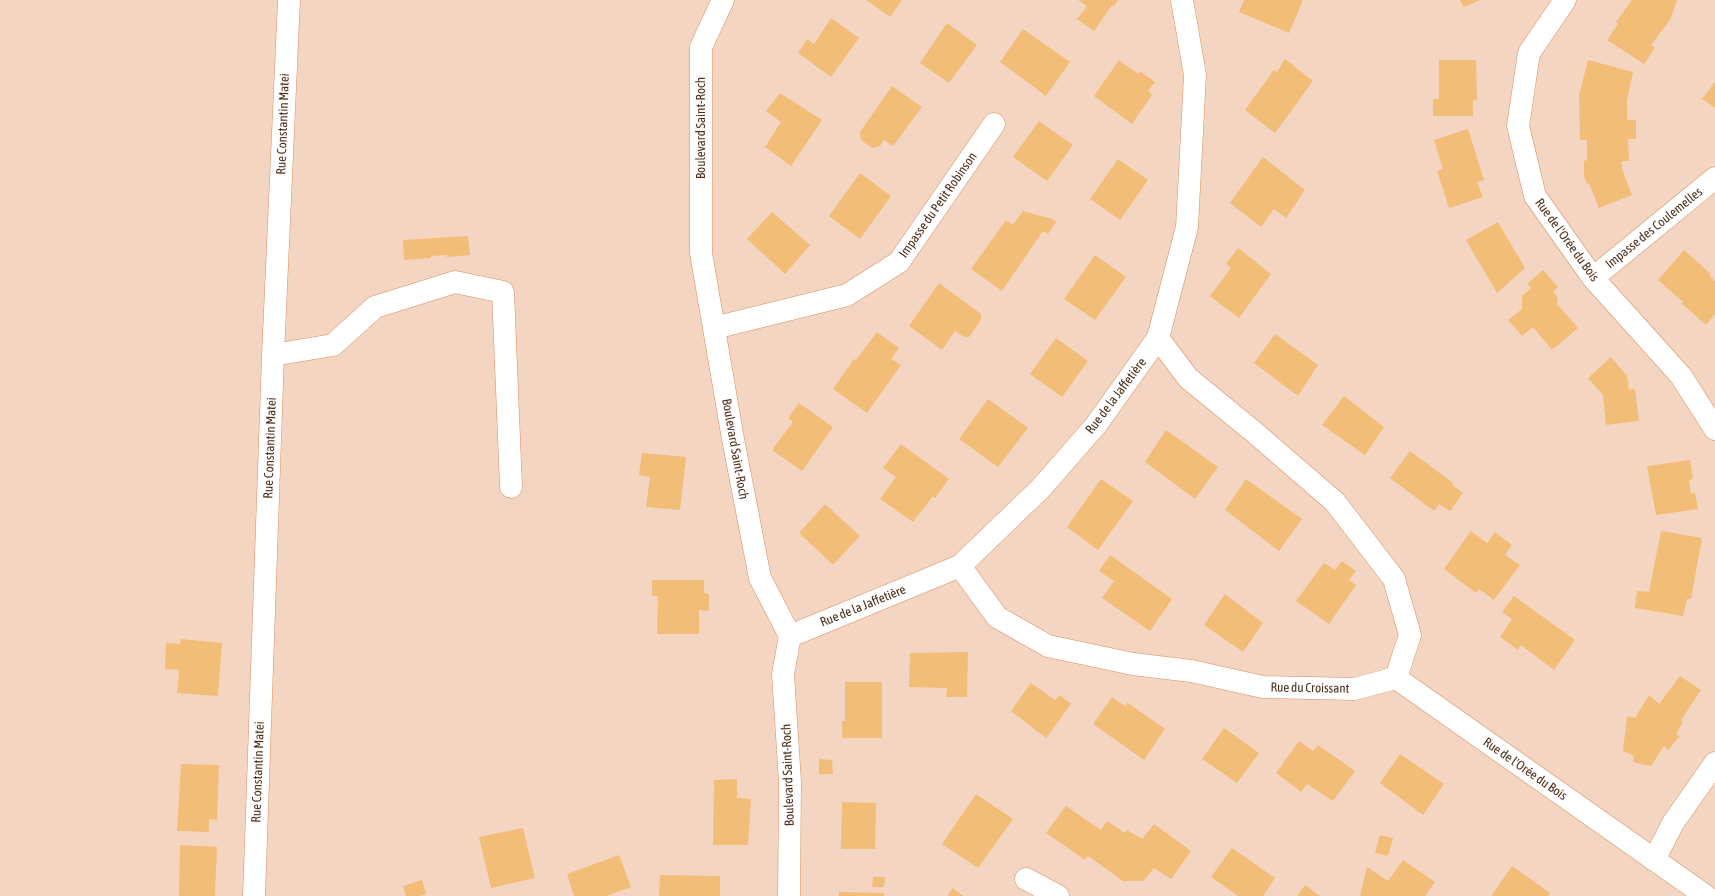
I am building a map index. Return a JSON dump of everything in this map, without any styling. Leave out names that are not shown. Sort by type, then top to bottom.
[{"type":"street","name":"Rue Constantin Matei","points":[[254,896],[273,355],[289,0]]},
{"type":"street","name":"Boulevard Saint-Roch","points":[[723,0],[701,47],[701,253],[732,439],[760,578],[790,636],[783,674],[790,782],[789,896]]},
{"type":"street","name":"Rue de la Jaffetière","points":[[790,636],[960,566],[1041,488],[1096,425],[1158,338],[1188,227],[1195,75],[1182,0]]},
{"type":"street","name":"Rue de l'Orée du Bois","points":[[1565,0],[1529,53],[1518,126],[1535,196],[1593,278],[1681,376],[1715,429]]},
{"type":"street","name":"Impasse du Petit Robinson","points":[[714,328],[847,295],[899,262],[994,124]]},
{"type":"street","name":"Impasse des Coulemelles","points":[[1593,278],[1715,178]]},
{"type":"street","points":[[273,355],[333,345],[375,307],[456,282],[503,292],[511,488]]},
{"type":"street","points":[[1158,338],[1188,378],[1254,432],[1334,502],[1394,579],[1410,635],[1396,678]]},
{"type":"street","name":"Rue du Croissant","points":[[960,566],[997,617],[1048,646],[1133,664],[1191,671],[1263,687],[1354,689],[1396,678]]},
{"type":"street","name":"Rue de l'Orée du Bois","points":[[1396,678],[1706,896]]},
{"type":"street","points":[[1654,860],[1673,823],[1715,763]]},
{"type":"street","points":[[1026,879],[1058,896]]},
{"type":"building","points":[[866,0],[902,0],[890,17]]},
{"type":"building","points":[[1078,0],[1118,0],[1114,6],[1112,5],[1094,31],[1077,19],[1087,6]]},
{"type":"building","points":[[1244,0],[1303,0],[1289,33],[1239,12]]},
{"type":"building","points":[[1460,0],[1480,0],[1464,7]]},
{"type":"building","points":[[1632,0],[1677,0],[1670,20],[1651,45],[1655,48],[1644,64],[1607,40],[1618,24],[1616,22]]},
{"type":"building","points":[[831,18],[859,38],[831,77],[798,53],[807,39],[814,44]]},
{"type":"building","points":[[947,23],[977,45],[949,83],[920,63]]},
{"type":"building","points":[[1023,29],[1070,62],[1046,96],[1000,62]]},
{"type":"building","points":[[1285,59],[1313,81],[1275,133],[1245,110],[1274,70],[1277,72]]},
{"type":"building","points":[[1119,60],[1138,74],[1140,71],[1155,82],[1148,91],[1152,95],[1132,124],[1094,96]]},
{"type":"building","points":[[1439,60],[1476,60],[1477,100],[1473,100],[1473,116],[1433,116],[1433,99],[1439,99]]},
{"type":"building","points":[[1588,60],[1633,72],[1627,100],[1627,120],[1636,120],[1636,139],[1628,139],[1629,161],[1622,161],[1622,169],[1632,195],[1599,208],[1589,183],[1587,184],[1584,176],[1584,161],[1587,160],[1587,140],[1580,140],[1579,95]]},
{"type":"building","points":[[1715,82],[1715,108],[1702,99]]},
{"type":"building","points":[[892,86],[922,107],[893,146],[884,140],[880,146],[872,148],[861,140],[860,132]]},
{"type":"building","points":[[780,93],[822,120],[791,166],[765,147],[781,122],[766,111]]},
{"type":"building","points":[[1039,121],[1073,145],[1047,181],[1013,157]]},
{"type":"building","points":[[1468,129],[1484,180],[1477,182],[1483,197],[1449,208],[1437,171],[1443,169],[1434,140]]},
{"type":"building","points":[[1263,157],[1305,190],[1286,218],[1274,209],[1261,227],[1230,203]]},
{"type":"building","points":[[1118,159],[1148,180],[1120,220],[1090,199]]},
{"type":"building","points":[[860,173],[891,196],[860,239],[829,216]]},
{"type":"building","points":[[1023,211],[1052,219],[1056,222],[1048,234],[1043,231],[1002,291],[971,269],[1006,220],[1013,225]]},
{"type":"building","points":[[772,212],[810,245],[785,274],[747,239]]},
{"type":"building","points":[[1498,222],[1525,268],[1497,293],[1466,240]]},
{"type":"building","points":[[468,236],[470,255],[446,257],[447,255],[431,256],[431,258],[404,260],[403,240]]},
{"type":"building","points":[[1238,248],[1271,274],[1239,318],[1210,296],[1231,268],[1226,264]]},
{"type":"building","points":[[1684,250],[1711,274],[1709,275],[1715,281],[1715,314],[1706,325],[1658,280]]},
{"type":"building","points":[[1095,255],[1126,277],[1095,320],[1064,299]]},
{"type":"building","points":[[1543,270],[1558,287],[1553,292],[1558,298],[1557,304],[1578,328],[1552,350],[1533,327],[1522,336],[1508,320],[1522,309],[1522,296],[1531,288],[1527,284]]},
{"type":"building","points":[[939,283],[981,314],[981,320],[969,337],[964,337],[955,331],[942,350],[909,326]]},
{"type":"building","points":[[877,332],[899,348],[891,359],[901,365],[867,413],[833,389],[854,359],[856,360]]},
{"type":"building","points":[[1275,334],[1318,365],[1298,396],[1254,363]]},
{"type":"building","points":[[1056,338],[1088,361],[1062,397],[1030,374]]},
{"type":"building","points":[[1611,357],[1627,376],[1629,390],[1635,389],[1639,421],[1606,425],[1603,395],[1588,378]]},
{"type":"building","points":[[1344,396],[1384,427],[1365,455],[1322,425]]},
{"type":"building","points":[[988,399],[1028,428],[998,467],[959,439]]},
{"type":"building","points":[[799,403],[833,427],[802,471],[772,450],[793,422],[788,418]]},
{"type":"building","points":[[1166,430],[1218,467],[1195,499],[1145,462]]},
{"type":"building","points":[[901,444],[949,479],[935,498],[933,496],[913,522],[880,499],[896,477],[883,468]]},
{"type":"building","points":[[1410,451],[1453,483],[1452,485],[1463,493],[1450,511],[1439,504],[1434,511],[1390,478]]},
{"type":"building","points":[[642,453],[686,457],[680,510],[646,507],[650,477],[639,475]]},
{"type":"building","points":[[1690,460],[1693,479],[1689,480],[1691,494],[1695,493],[1698,509],[1656,515],[1647,466]]},
{"type":"building","points":[[1101,479],[1133,501],[1098,550],[1067,527]]},
{"type":"building","points":[[1246,479],[1302,519],[1279,551],[1225,510]]},
{"type":"building","points":[[825,504],[860,536],[833,565],[799,533]]},
{"type":"building","points":[[1471,531],[1487,543],[1495,532],[1512,545],[1505,555],[1520,565],[1494,600],[1479,589],[1476,593],[1444,569]]},
{"type":"building","points":[[1661,531],[1702,538],[1691,599],[1687,599],[1683,616],[1635,608],[1637,591],[1649,592]]},
{"type":"building","points":[[1110,555],[1172,599],[1150,631],[1102,598],[1114,581],[1099,571]]},
{"type":"building","points":[[1342,561],[1356,571],[1349,580],[1356,585],[1329,624],[1296,601],[1324,563],[1335,570]]},
{"type":"building","points":[[652,580],[704,580],[704,593],[709,594],[709,611],[699,610],[699,634],[657,634],[658,596],[652,596]]},
{"type":"building","points":[[1225,594],[1263,623],[1243,652],[1204,625]]},
{"type":"building","points":[[1514,596],[1575,640],[1554,670],[1521,645],[1518,650],[1500,637],[1512,619],[1502,612]]},
{"type":"building","points":[[181,639],[222,643],[218,696],[177,693],[179,670],[165,669],[166,643],[180,644]]},
{"type":"building","points":[[968,652],[967,697],[946,697],[947,688],[909,687],[910,653]]},
{"type":"building","points":[[1680,676],[1701,690],[1681,720],[1683,722],[1676,734],[1680,736],[1668,750],[1664,746],[1651,766],[1633,762],[1634,756],[1623,751],[1627,716],[1635,718],[1649,695],[1659,704]]},
{"type":"building","points":[[845,682],[882,682],[882,738],[842,738],[842,721],[845,721]]},
{"type":"building","points":[[1031,683],[1055,700],[1060,695],[1071,704],[1046,738],[1011,711]]},
{"type":"building","points":[[1112,697],[1125,706],[1128,703],[1165,729],[1144,760],[1093,724]]},
{"type":"building","points":[[1224,728],[1259,753],[1237,783],[1202,759]]},
{"type":"building","points":[[1299,741],[1313,751],[1318,745],[1355,771],[1333,801],[1307,784],[1301,792],[1276,773]]},
{"type":"building","points":[[1400,754],[1444,784],[1423,815],[1380,783]]},
{"type":"building","points":[[819,759],[832,760],[833,774],[819,774]]},
{"type":"building","points":[[181,764],[219,765],[217,820],[209,819],[209,832],[177,831]]},
{"type":"building","points":[[737,779],[737,798],[751,799],[748,845],[713,845],[714,780]]},
{"type":"building","points":[[976,794],[1013,819],[978,868],[942,844]]},
{"type":"building","points":[[842,802],[876,803],[875,849],[841,849]]},
{"type":"building","points":[[1066,806],[1101,830],[1107,821],[1125,833],[1127,830],[1142,839],[1154,824],[1191,851],[1171,879],[1154,868],[1143,881],[1123,881],[1088,856],[1085,860],[1046,833]]},
{"type":"building","points":[[523,828],[535,878],[491,888],[479,837]]},
{"type":"building","points":[[1380,835],[1393,838],[1388,856],[1375,853]]},
{"type":"building","points":[[180,845],[217,847],[215,896],[179,896]]},
{"type":"building","points":[[1232,848],[1275,878],[1263,896],[1238,896],[1211,877]]},
{"type":"building","points":[[619,855],[631,887],[606,896],[574,896],[567,874]]},
{"type":"building","points":[[1403,860],[1435,882],[1425,896],[1360,896],[1367,867],[1388,881]]},
{"type":"building","points":[[1512,866],[1550,893],[1548,896],[1491,896]]},
{"type":"building","points":[[660,875],[720,876],[720,896],[659,896]]},
{"type":"building","points":[[873,877],[885,877],[884,887],[872,887]]},
{"type":"building","points":[[422,880],[426,894],[419,896],[406,896],[403,886]]},
{"type":"building","points":[[1305,885],[1320,896],[1297,896]]},
{"type":"building","points":[[953,888],[963,896],[947,896]]},
{"type":"building","points":[[839,892],[884,893],[884,896],[839,896]]}]
